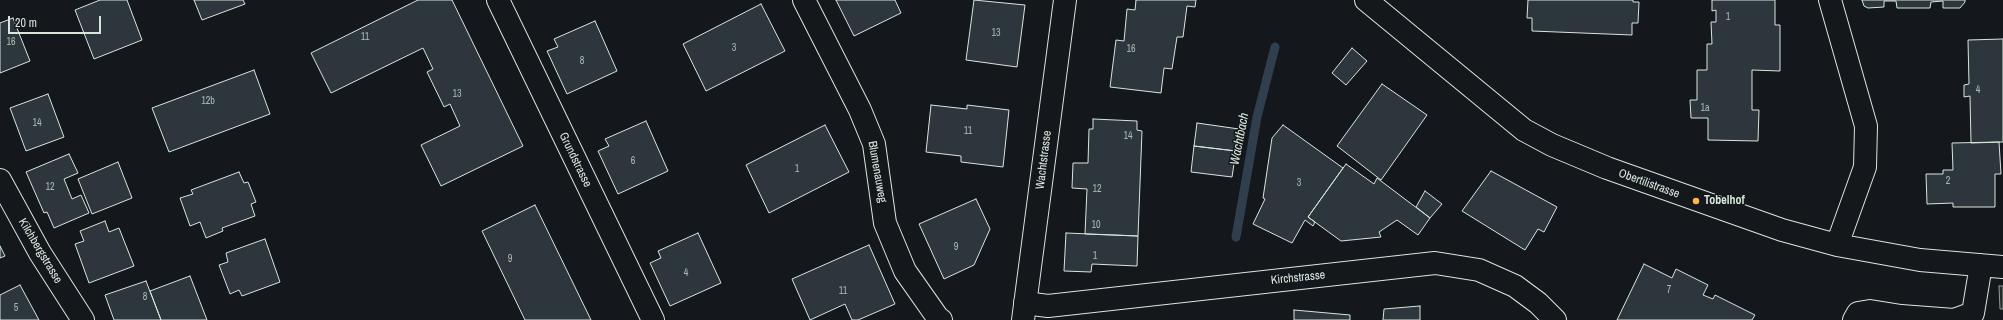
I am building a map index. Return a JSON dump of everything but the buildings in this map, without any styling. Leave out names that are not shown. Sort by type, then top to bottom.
[{"type":"street","name":"Grundstrasse","points":[[498,0],[653,320]]},
{"type":"street","name":"Blumenauweg","points":[[804,0],[860,110],[874,144],[885,223],[905,271],[941,320]]},
{"type":"street","name":"Wachtstrasse","points":[[1024,312],[1064,0]]},
{"type":"street","name":"Obertilistrasse","points":[[1366,0],[1524,130],[1552,145],[1607,168],[1696,201],[1782,230],[1837,245],[1920,260],[2003,267]]},
{"type":"street","points":[[1830,0],[1866,126],[1865,167],[1837,245]]},
{"type":"street","name":"Kilchbergstrasse","points":[[0,180],[40,253],[83,320]]},
{"type":"street","name":"Kirchstrasse","points":[[1024,312],[1048,306],[1435,263],[1479,270],[1515,286],[1538,303],[1555,320]]},
{"type":"street","points":[[1854,320],[1858,313],[1870,311],[1901,316],[1954,320],[1973,313],[1981,265]]},
{"type":"shaded area","points":[[1999,286],[2003,286],[2003,309],[2000,309]]},
{"type":"waterway","name":"Wachtbach","points":[[1236,237],[1257,117],[1275,47]]},
{"type":"place","name":"Tobelhof","points":[[1696,201]]}]
